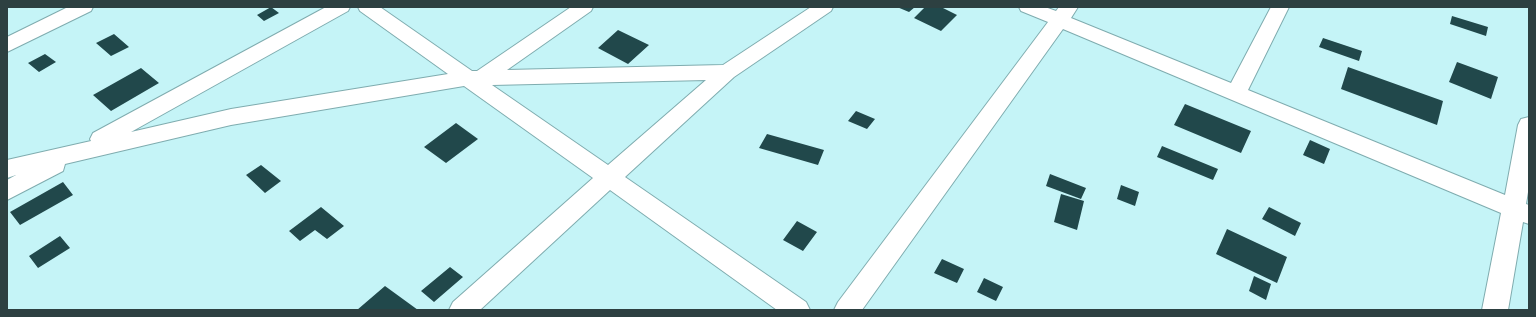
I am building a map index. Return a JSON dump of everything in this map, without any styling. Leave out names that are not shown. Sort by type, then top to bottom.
[{"type":"street","points":[[7,45],[84,7]]},
{"type":"street","points":[[7,191],[340,7]]},
{"type":"street","points":[[367,7],[475,78],[610,178],[797,310]]},
{"type":"street","points":[[475,78],[584,7]]},
{"type":"street","points":[[462,310],[727,72],[824,7]]},
{"type":"street","points":[[1028,7],[1065,14],[1236,93],[1521,212]]},
{"type":"street","points":[[1236,93],[1280,7]]},
{"type":"street","points":[[847,310],[1065,14]]},
{"type":"street","points":[[7,169],[231,117],[475,78],[727,72]]},
{"type":"street","points":[[1495,310],[1521,212],[1529,125]]},
{"type":"building","points":[[271,7],[279,13],[264,21],[257,15]]},
{"type":"building","points":[[897,7],[915,7],[909,12]]},
{"type":"building","points":[[925,7],[941,7],[957,15],[941,31],[914,18]]},
{"type":"building","points":[[1452,16],[1488,27],[1486,36],[1450,24]]},
{"type":"building","points":[[618,30],[649,45],[628,64],[598,48]]},
{"type":"building","points":[[114,34],[129,47],[111,56],[96,43]]},
{"type":"building","points":[[1323,38],[1362,51],[1359,61],[1319,47]]},
{"type":"building","points":[[45,54],[56,62],[39,72],[28,63]]},
{"type":"building","points":[[1457,62],[1498,77],[1491,99],[1449,82]]},
{"type":"building","points":[[1348,67],[1443,101],[1437,125],[1341,89]]},
{"type":"building","points":[[141,68],[159,83],[111,111],[93,95]]},
{"type":"building","points":[[1185,104],[1251,131],[1241,153],[1174,125]]},
{"type":"building","points":[[856,111],[875,119],[867,129],[848,121]]},
{"type":"building","points":[[456,123],[478,139],[446,163],[424,147]]},
{"type":"building","points":[[767,134],[824,150],[818,165],[759,148]]},
{"type":"building","points":[[1310,140],[1330,149],[1324,164],[1303,155]]},
{"type":"building","points":[[1162,146],[1218,169],[1213,180],[1157,157]]},
{"type":"building","points":[[261,165],[281,181],[265,193],[246,175]]},
{"type":"building","points":[[1050,174],[1086,188],[1081,199],[1046,186]]},
{"type":"building","points":[[63,182],[73,195],[20,225],[10,212]]},
{"type":"building","points":[[1121,185],[1139,192],[1135,206],[1117,199]]},
{"type":"building","points":[[1061,194],[1084,201],[1077,230],[1054,222]]},
{"type":"building","points":[[321,207],[344,226],[327,239],[315,230],[300,241],[289,231]]},
{"type":"building","points":[[1269,207],[1301,223],[1295,236],[1262,219]]},
{"type":"building","points":[[797,221],[817,232],[803,251],[783,240]]},
{"type":"building","points":[[1227,229],[1287,257],[1277,283],[1216,254]]},
{"type":"building","points":[[60,236],[70,248],[38,268],[29,256]]},
{"type":"building","points":[[942,259],[964,269],[957,283],[934,273]]},
{"type":"building","points":[[450,267],[463,277],[434,302],[421,291]]},
{"type":"building","points":[[1254,276],[1271,284],[1266,300],[1249,291]]},
{"type":"building","points":[[984,278],[1003,287],[996,301],[977,292]]},
{"type":"building","points":[[385,286],[418,310],[357,310]]}]
